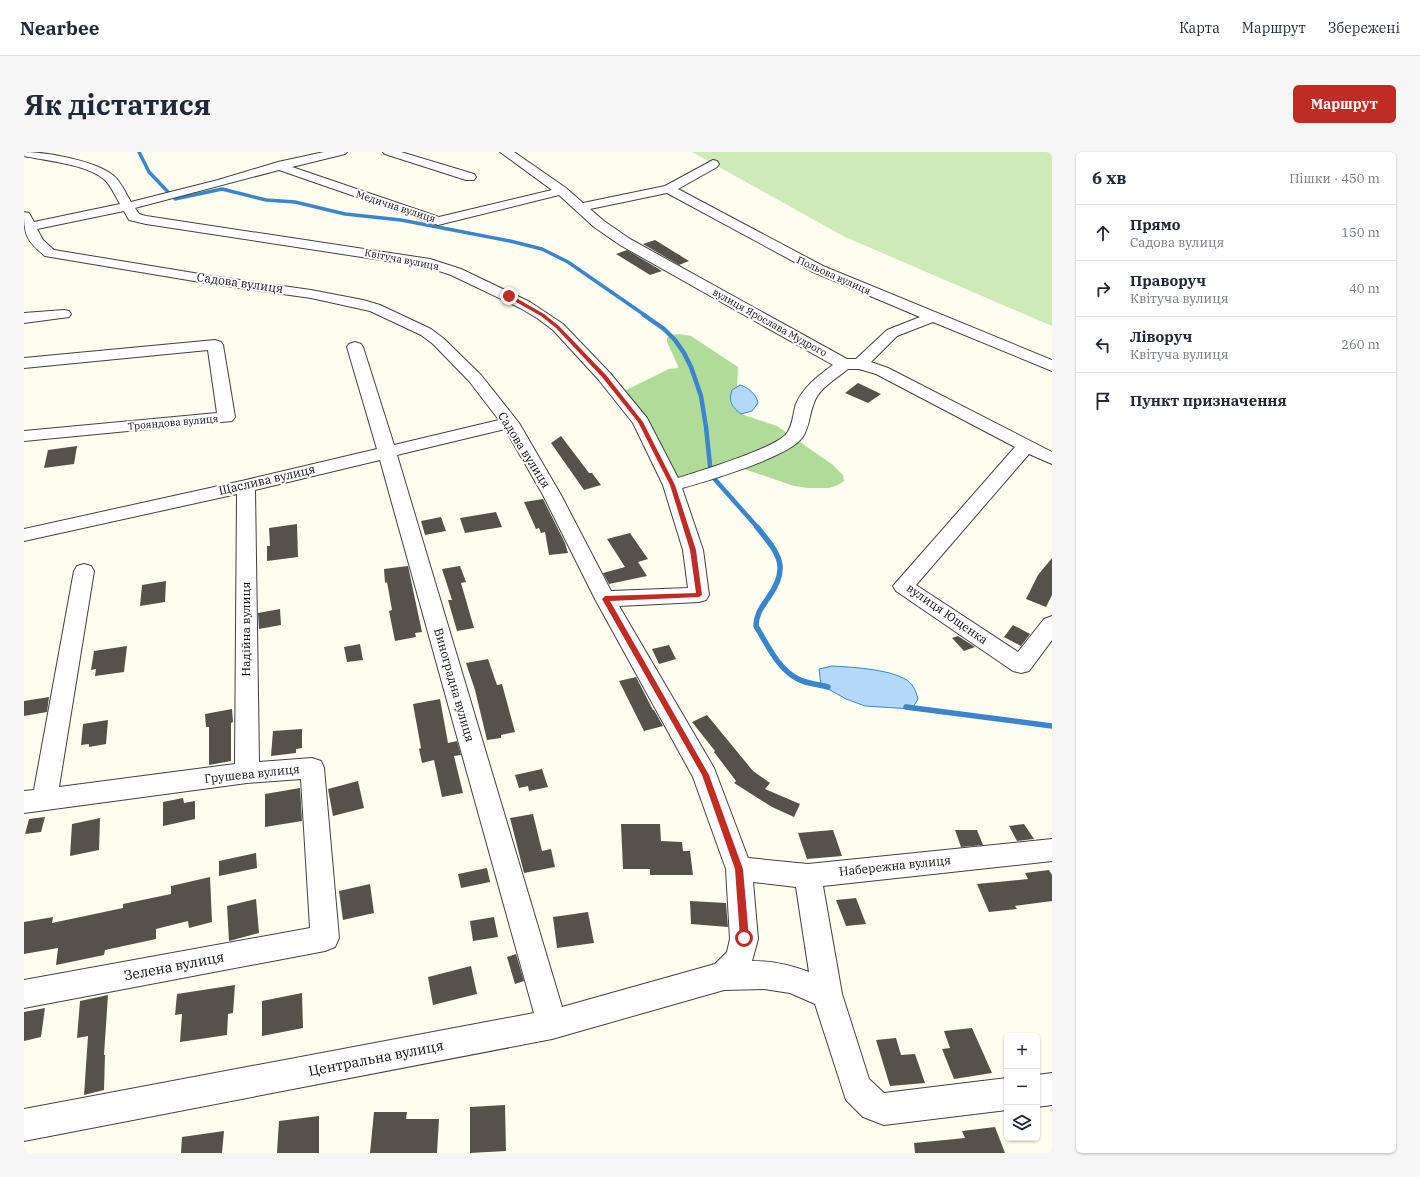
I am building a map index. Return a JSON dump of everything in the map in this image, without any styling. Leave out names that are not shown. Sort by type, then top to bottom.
[{"type":"street","points":[[27,222],[129,207],[206,187],[317,154],[341,152]]},
{"type":"street","points":[[389,152],[470,178]]},
{"type":"street","name":"вулиця Ярослава Мудрого","points":[[506,152],[562,191],[599,224],[625,242],[852,364],[882,371],[1052,459]]},
{"type":"street","name":"Квітуча вулиця","points":[[24,154],[55,156],[107,175],[111,179],[134,217],[430,263],[456,272],[509,296],[542,315],[558,327],[604,376],[641,422],[672,485],[693,550],[699,595],[605,599]]},
{"type":"street","points":[[580,207],[669,189],[713,164]]},
{"type":"street","name":"Медична вулиця","points":[[278,166],[438,221],[562,191]]},
{"type":"street","name":"Польова вулиця","points":[[669,189],[800,260],[1052,366]]},
{"type":"street","name":"Садова вулиця","points":[[27,222],[37,242],[50,253],[331,297],[375,308],[416,327],[438,341],[475,378],[510,424],[552,496],[605,599],[705,775],[739,869],[744,938],[739,959],[724,976]]},
{"type":"street","points":[[24,318],[64,314]]},
{"type":"street","points":[[672,485],[710,475],[744,462],[777,448],[792,439],[799,430],[806,401],[812,391],[852,364],[892,333],[933,317]]},
{"type":"street","name":"Трояндова вулиця","points":[[24,363],[215,345],[226,417],[24,436]]},
{"type":"street","name":"Виноградна вулиця","points":[[355,346],[552,1024]]},
{"type":"street","name":"Щаслива вулиця","points":[[24,535],[246,486],[510,424]]},
{"type":"street","name":"вулиця Ющенка","points":[[1026,446],[903,586],[1021,665],[1052,624]]},
{"type":"street","name":"Надійна вулиця","points":[[246,486],[247,773]]},
{"type":"street","points":[[34,801],[84,571]]},
{"type":"street","name":"Грушева вулиця","points":[[34,801],[247,773],[312,768],[325,938]]},
{"type":"street","name":"Набережна вулиця","points":[[739,869],[808,876],[1052,850]]},
{"type":"street","points":[[808,876],[827,994],[857,1089],[874,1106],[884,1109],[1004,1094]]},
{"type":"street","name":"Зелена вулиця","points":[[24,994],[325,938]]},
{"type":"street","name":"Центральна вулиця","points":[[24,1125],[552,1024],[724,976],[764,975],[792,979],[827,994]]},
{"type":"street","points":[[1040,1091],[1052,1089]]},
{"type":"green space","points":[[692,152],[1052,152],[1052,326],[845,237]]},
{"type":"green space","points":[[679,334],[691,336],[738,367],[737,387],[732,390],[730,401],[732,406],[741,414],[777,426],[833,465],[843,475],[844,481],[829,488],[808,488],[794,486],[744,469],[710,475],[672,485],[618,394],[669,369],[678,368],[667,342],[667,338],[671,335]]},
{"type":"water","points":[[740,385],[752,392],[758,403],[752,411],[741,414],[735,409],[730,398],[732,390]]},
{"type":"water","points":[[832,666],[869,669],[898,676],[905,679],[912,685],[918,699],[912,709],[865,706],[846,699],[821,685],[819,669]]},
{"type":"building","points":[[655,240],[689,261],[679,265],[643,244]]},
{"type":"building","points":[[627,250],[662,271],[650,275],[616,254]]},
{"type":"building","points":[[858,383],[881,394],[868,403],[845,393]]},
{"type":"building","points":[[561,436],[589,473],[592,473],[601,485],[584,490],[551,443]]},
{"type":"building","points":[[77,446],[74,464],[44,468],[48,450]]},
{"type":"building","points":[[543,499],[565,543],[568,553],[549,555],[545,532],[541,533],[539,528],[536,529],[524,502]]},
{"type":"building","points":[[496,512],[502,527],[465,533],[460,518]]},
{"type":"building","points":[[441,517],[446,531],[425,535],[421,521]]},
{"type":"building","points":[[297,524],[298,557],[267,561],[267,546],[270,546],[269,528]]},
{"type":"building","points":[[630,533],[648,559],[638,562],[647,576],[609,584],[603,573],[625,567],[607,539]]},
{"type":"building","points":[[1052,558],[1052,595],[1046,607],[1026,599],[1038,575]]},
{"type":"building","points":[[408,566],[422,632],[415,633],[416,637],[395,641],[389,611],[392,610],[387,582],[385,583],[384,569]]},
{"type":"building","points":[[460,566],[466,582],[461,583],[474,628],[457,631],[448,600],[452,600],[442,569]]},
{"type":"building","points":[[166,581],[165,602],[140,606],[142,585]]},
{"type":"building","points":[[280,609],[281,625],[259,629],[258,613]]},
{"type":"building","points":[[1013,625],[1030,634],[1021,646],[1004,637]]},
{"type":"building","points":[[958,636],[975,647],[964,651],[952,638]]},
{"type":"building","points":[[360,644],[363,660],[347,662],[344,647]]},
{"type":"building","points":[[669,645],[676,659],[659,664],[652,649]]},
{"type":"building","points":[[127,646],[124,672],[95,676],[96,669],[91,670],[94,651]]},
{"type":"building","points":[[488,659],[497,685],[502,684],[515,732],[501,735],[501,738],[487,740],[475,690],[466,663]]},
{"type":"building","points":[[636,677],[663,726],[644,731],[619,681]]},
{"type":"building","points":[[49,697],[47,712],[24,716],[24,701]]},
{"type":"building","points":[[440,699],[448,743],[457,741],[461,755],[454,756],[463,793],[442,797],[434,760],[422,763],[419,749],[421,748],[413,704]]},
{"type":"building","points":[[232,709],[233,722],[231,723],[231,761],[209,765],[209,727],[206,727],[205,714]]},
{"type":"building","points":[[707,715],[753,771],[770,783],[765,789],[800,804],[794,817],[772,807],[734,783],[736,781],[692,722]]},
{"type":"building","points":[[108,720],[106,744],[89,747],[89,744],[81,745],[83,724]]},
{"type":"building","points":[[302,729],[302,748],[296,749],[296,753],[271,756],[273,731]]},
{"type":"building","points":[[542,769],[548,787],[529,791],[528,786],[519,788],[515,775]]},
{"type":"building","points":[[358,781],[364,808],[333,816],[328,789]]},
{"type":"building","points":[[300,788],[302,821],[265,827],[265,794]]},
{"type":"building","points":[[183,798],[184,803],[195,801],[195,819],[163,826],[163,802]]},
{"type":"building","points":[[533,814],[542,851],[551,849],[555,867],[524,873],[510,818]]},
{"type":"building","points":[[45,817],[41,832],[25,834],[29,819]]},
{"type":"building","points":[[100,818],[99,850],[70,856],[72,824]]},
{"type":"building","points":[[621,824],[660,824],[661,841],[682,842],[683,851],[690,851],[693,875],[650,875],[650,869],[623,869]]},
{"type":"building","points":[[1024,824],[1034,839],[1017,841],[1009,826]]},
{"type":"building","points":[[833,830],[842,856],[807,859],[798,833]]},
{"type":"building","points":[[955,830],[977,830],[983,845],[961,847]]},
{"type":"building","points":[[256,853],[257,868],[219,876],[219,861]]},
{"type":"building","points":[[487,868],[490,882],[461,888],[458,874]]},
{"type":"building","points":[[1049,870],[1052,875],[1052,901],[1015,906],[1017,909],[989,912],[977,884],[1028,879],[1025,873]]},
{"type":"building","points":[[210,877],[212,922],[189,928],[188,921],[156,929],[156,939],[105,950],[104,955],[56,965],[58,948],[24,954],[24,922],[53,917],[52,923],[123,908],[123,904],[171,894],[171,886]]},
{"type":"building","points":[[370,884],[374,913],[343,920],[339,891]]},
{"type":"building","points":[[856,898],[866,924],[846,926],[836,900]]},
{"type":"building","points":[[256,899],[259,933],[229,941],[227,906]]},
{"type":"building","points":[[690,901],[726,903],[728,927],[691,924]]},
{"type":"building","points":[[588,912],[594,943],[557,948],[553,917]]},
{"type":"building","points":[[494,917],[498,937],[473,941],[470,921]]},
{"type":"building","points":[[516,954],[524,981],[515,984],[507,957]]},
{"type":"building","points":[[471,966],[477,994],[433,1005],[428,977]]},
{"type":"building","points":[[235,985],[233,1013],[228,1014],[227,1035],[180,1042],[182,1014],[175,1015],[177,994]]},
{"type":"building","points":[[302,993],[303,1028],[262,1036],[262,1001]]},
{"type":"building","points":[[108,995],[104,1055],[104,1090],[84,1095],[88,1036],[77,1038],[80,1001]]},
{"type":"building","points":[[45,1008],[41,1037],[24,1041],[24,1012]]},
{"type":"building","points":[[972,1028],[992,1073],[954,1079],[942,1049],[950,1048],[944,1031]]},
{"type":"building","points":[[896,1038],[901,1055],[915,1054],[925,1083],[890,1086],[876,1040]]},
{"type":"building","points":[[505,1105],[506,1151],[470,1153],[470,1107]]},
{"type":"building","points":[[374,1112],[407,1112],[406,1119],[439,1119],[437,1153],[370,1153]]},
{"type":"building","points":[[319,1116],[319,1153],[277,1153],[279,1121]]},
{"type":"building","points":[[995,1127],[1005,1153],[915,1153],[914,1143],[965,1138],[962,1131]]},
{"type":"building","points":[[224,1131],[222,1153],[181,1153],[182,1137]]},
{"type":"waterway","points":[[139,152],[149,172],[169,193]]},
{"type":"waterway","points":[[175,199],[222,189],[266,200],[295,202],[345,214],[401,220],[510,241],[542,249],[568,262],[646,316]]},
{"type":"waterway","points":[[644,315],[664,329],[675,340],[684,353],[691,367],[701,396],[711,475],[758,528]]},
{"type":"waterway","points":[[757,527],[776,553],[780,569],[775,587],[758,614],[756,626],[774,656],[791,675],[805,682],[828,687]]},
{"type":"waterway","points":[[906,707],[1052,726]]},
{"type":"route","points":[[509,296],[542,315],[558,327],[604,376],[641,422],[672,485],[693,550],[699,595],[605,599],[705,775],[739,869],[744,938]]}]
